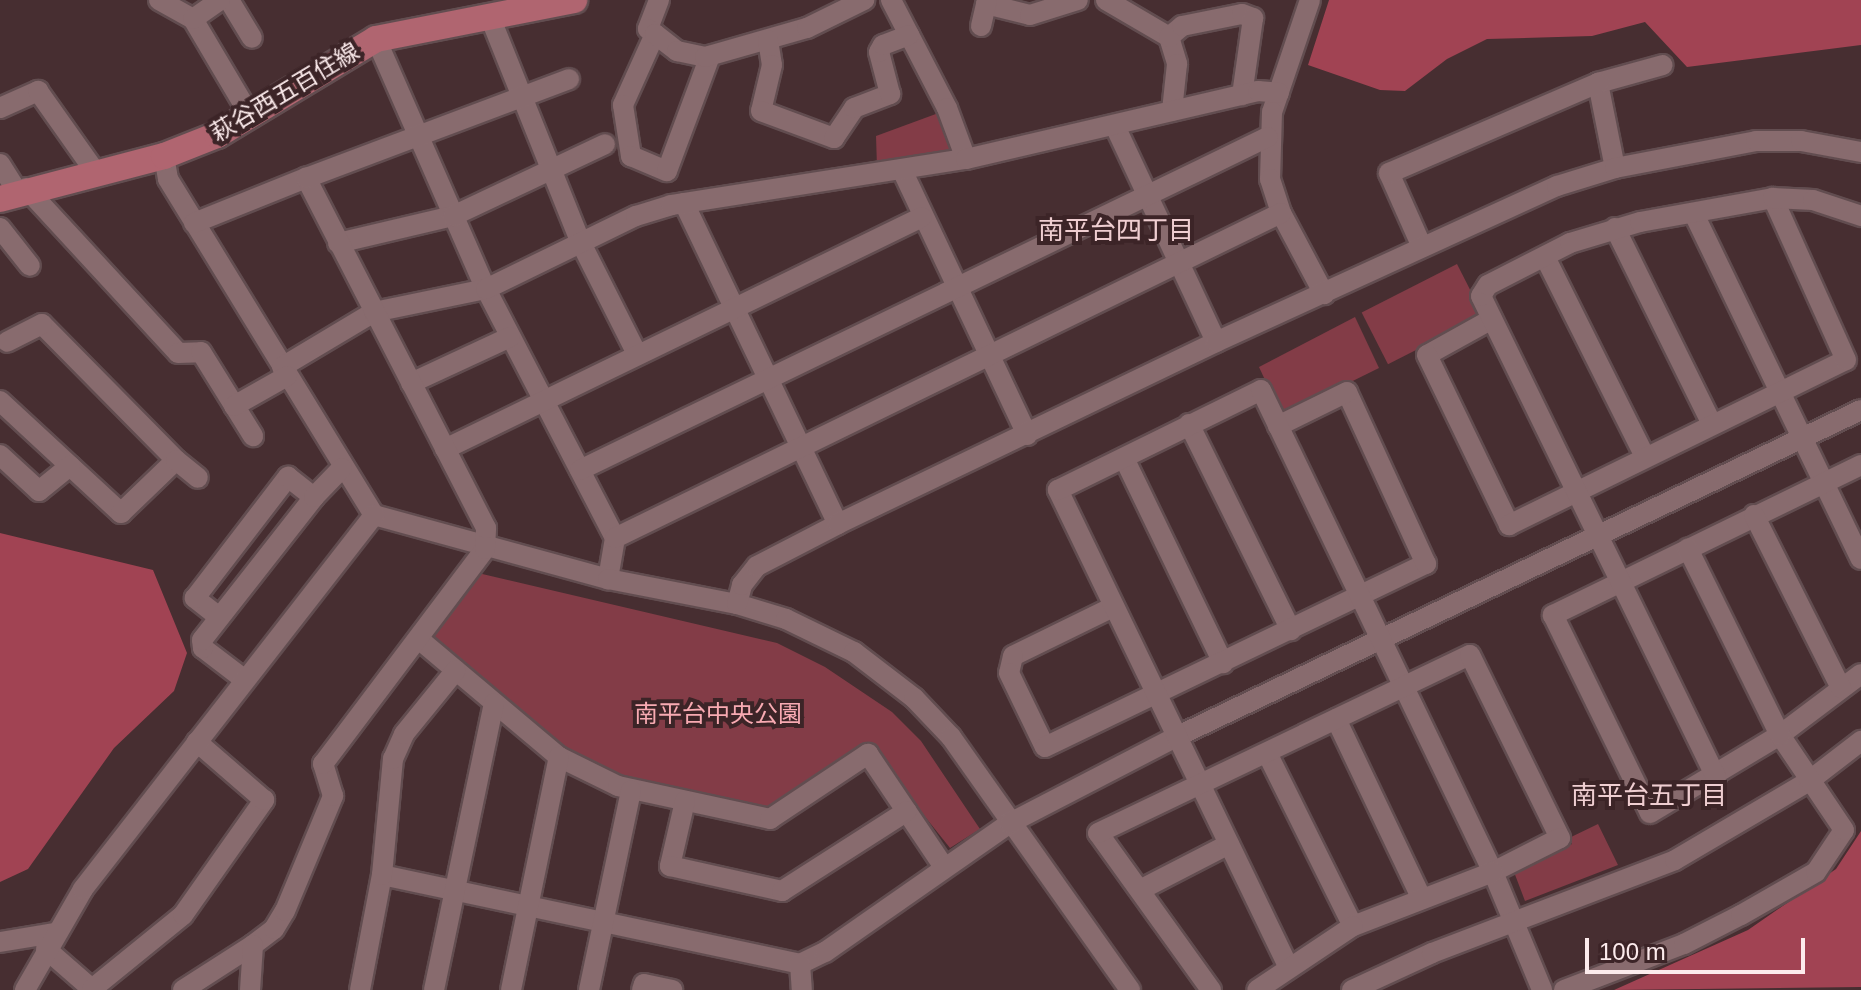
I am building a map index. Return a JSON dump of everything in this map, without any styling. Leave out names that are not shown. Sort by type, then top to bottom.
[{"type":"main road","name":"萩谷西五百住線","points":[[14,193],[164,156],[251,117],[376,39],[490,17],[532,5],[574,0]]},
{"type":"street","points":[[159,0],[193,19],[251,117]]},
{"type":"street","points":[[193,19],[220,0]]},
{"type":"street","points":[[229,0],[252,38]]},
{"type":"street","points":[[659,0],[648,29],[691,57],[710,56],[768,40],[864,0]]},
{"type":"street","points":[[891,0],[966,159]]},
{"type":"street","points":[[981,26],[986,2],[1030,15],[1078,0]]},
{"type":"street","points":[[1107,0],[1169,37],[1177,64],[1172,111]]},
{"type":"street","points":[[1310,0],[1268,137],[1270,179],[1281,213],[1324,294]]},
{"type":"street","points":[[1169,37],[1182,26],[1242,14],[1253,18],[1242,95]]},
{"type":"street","points":[[490,17],[520,98],[581,243],[636,352]]},
{"type":"street","points":[[655,34],[623,116],[631,156],[667,171],[710,56]]},
{"type":"street","points":[[768,40],[772,65],[761,111],[834,138],[854,108],[890,94],[879,52],[883,45],[909,35]]},
{"type":"street","points":[[376,39],[486,289],[615,538],[608,579]]},
{"type":"street","points":[[1422,247],[1389,173],[1475,131],[1598,83],[1663,65]]},
{"type":"street","points":[[194,223],[569,79]]},
{"type":"street","points":[[1598,83],[1615,168]]},
{"type":"street","points":[[0,108],[38,91],[96,173]]},
{"type":"street","points":[[234,406],[374,312],[486,289],[636,216],[684,203],[966,159],[1242,95],[1279,93]]},
{"type":"street","points":[[1115,126],[1216,342]]},
{"type":"street","points":[[580,470],[1268,137]]},
{"type":"street","points":[[737,604],[742,585],[757,566],[838,524],[1216,342],[1557,186],[1615,168],[1756,141],[1801,141],[1861,152]]},
{"type":"street","points":[[338,243],[453,216],[605,144]]},
{"type":"street","points":[[164,156],[168,179],[342,468],[374,515],[485,549],[608,579],[737,604],[786,619],[854,652],[914,698],[951,737],[1130,990]]},
{"type":"street","points":[[0,164],[14,193],[178,353],[201,352],[253,436]]},
{"type":"street","points":[[902,170],[954,288],[1027,435]]},
{"type":"street","points":[[183,990],[274,929],[285,911],[333,796],[323,764],[420,640],[422,628],[485,549],[486,528],[306,178]]},
{"type":"street","points":[[1492,319],[1427,355],[1509,525],[1846,360],[1773,198]]},
{"type":"street","points":[[1716,777],[1481,296],[1488,285],[1546,259],[1570,243],[1615,228],[1773,198],[1813,200],[1861,216]]},
{"type":"street","points":[[684,203],[838,524]]},
{"type":"street","points":[[615,538],[990,359],[1281,213]]},
{"type":"street","points":[[1694,214],[1861,559]]},
{"type":"street","points":[[445,449],[636,352],[922,217]]},
{"type":"street","points":[[0,228],[30,266]]},
{"type":"street","points":[[1615,228],[1712,424]]},
{"type":"street","points":[[1546,259],[1645,457]]},
{"type":"street","points":[[2,343],[42,324],[176,460],[198,478]]},
{"type":"street","points":[[411,383],[510,337]]},
{"type":"street","points":[[1288,966],[1058,490],[1261,390],[1493,872],[1542,990]]},
{"type":"street","points":[[1113,607],[1013,656],[1009,673],[1045,747],[1157,696],[1426,564],[1347,392],[1278,426]]},
{"type":"street","points":[[0,401],[121,513],[176,460]]},
{"type":"street","points":[[382,875],[800,964],[825,952],[1010,823],[1176,737],[1861,410]]},
{"type":"street","points":[[1189,424],[1291,630]]},
{"type":"street","points":[[0,455],[39,491],[70,466]]},
{"type":"street","points":[[1124,458],[1223,663]]},
{"type":"street","points":[[1861,465],[1553,615],[1650,813],[1716,777],[1780,735],[1861,674]]},
{"type":"street","points":[[245,680],[203,648],[202,640],[314,497],[342,468]]},
{"type":"street","points":[[219,617],[195,598],[288,477],[314,497]]},
{"type":"street","points":[[25,990],[83,889],[374,515]]},
{"type":"street","points":[[1754,515],[1841,688]]},
{"type":"street","points":[[1564,990],[1684,944],[1816,872],[1844,830],[1780,735],[1688,549]]},
{"type":"street","points":[[420,640],[559,757],[593,778],[631,790],[770,819],[868,754],[944,867]]},
{"type":"street","points":[[1211,990],[1098,833],[1470,655],[1560,838],[1493,872],[1421,897],[1353,926],[1288,966],[1257,990]]},
{"type":"street","points":[[360,990],[382,875],[395,752],[456,670]]},
{"type":"street","points":[[434,990],[494,703]]},
{"type":"street","points":[[1336,719],[1421,897]]},
{"type":"street","points":[[1352,990],[1394,968],[1675,860],[1809,781],[1861,741]]},
{"type":"street","points":[[51,941],[92,990],[183,915],[264,800],[197,742]]},
{"type":"street","points":[[1267,753],[1353,926]]},
{"type":"street","points":[[511,990],[559,757]]},
{"type":"street","points":[[589,990],[631,790]]},
{"type":"street","points":[[685,801],[670,866],[782,891],[907,811]]},
{"type":"street","points":[[1140,890],[1229,844]]},
{"type":"street","points":[[0,942],[51,941]]},
{"type":"street","points":[[250,990],[253,945]]},
{"type":"street","points":[[800,964],[802,990]]},
{"type":"street","points":[[642,990],[644,984],[672,990]]},
{"type":"green space","points":[[944,111],[955,141],[948,154],[877,167],[876,136]]},
{"type":"green space","points":[[1457,264],[1483,316],[1388,364],[1362,313]]},
{"type":"green space","points":[[1355,317],[1379,368],[1288,413],[1279,410],[1259,367]]},
{"type":"green space","name":"南平台中央公園","points":[[478,573],[777,643],[825,667],[892,712],[921,741],[980,829],[950,848],[866,743],[777,806],[757,809],[627,780],[569,751],[433,639],[431,631]]},
{"type":"green space","points":[[1598,824],[1618,865],[1525,901],[1514,872],[1572,844],[1569,838]]},
{"type":"shaded area","points":[[1329,0],[1861,0],[1861,45],[1687,67],[1645,22],[1592,36],[1487,39],[1447,59],[1405,91],[1380,90],[1308,65]]},
{"type":"shaded area","points":[[0,533],[153,570],[187,653],[174,691],[114,748],[28,869],[0,882]]},
{"type":"shaded area","points":[[1861,831],[1861,987],[1614,990],[1748,930],[1836,869]]},
{"type":"district","name":"南平台四丁目","points":[[1116,231]]},
{"type":"district","name":"南平台五丁目","points":[[1649,796]]}]
